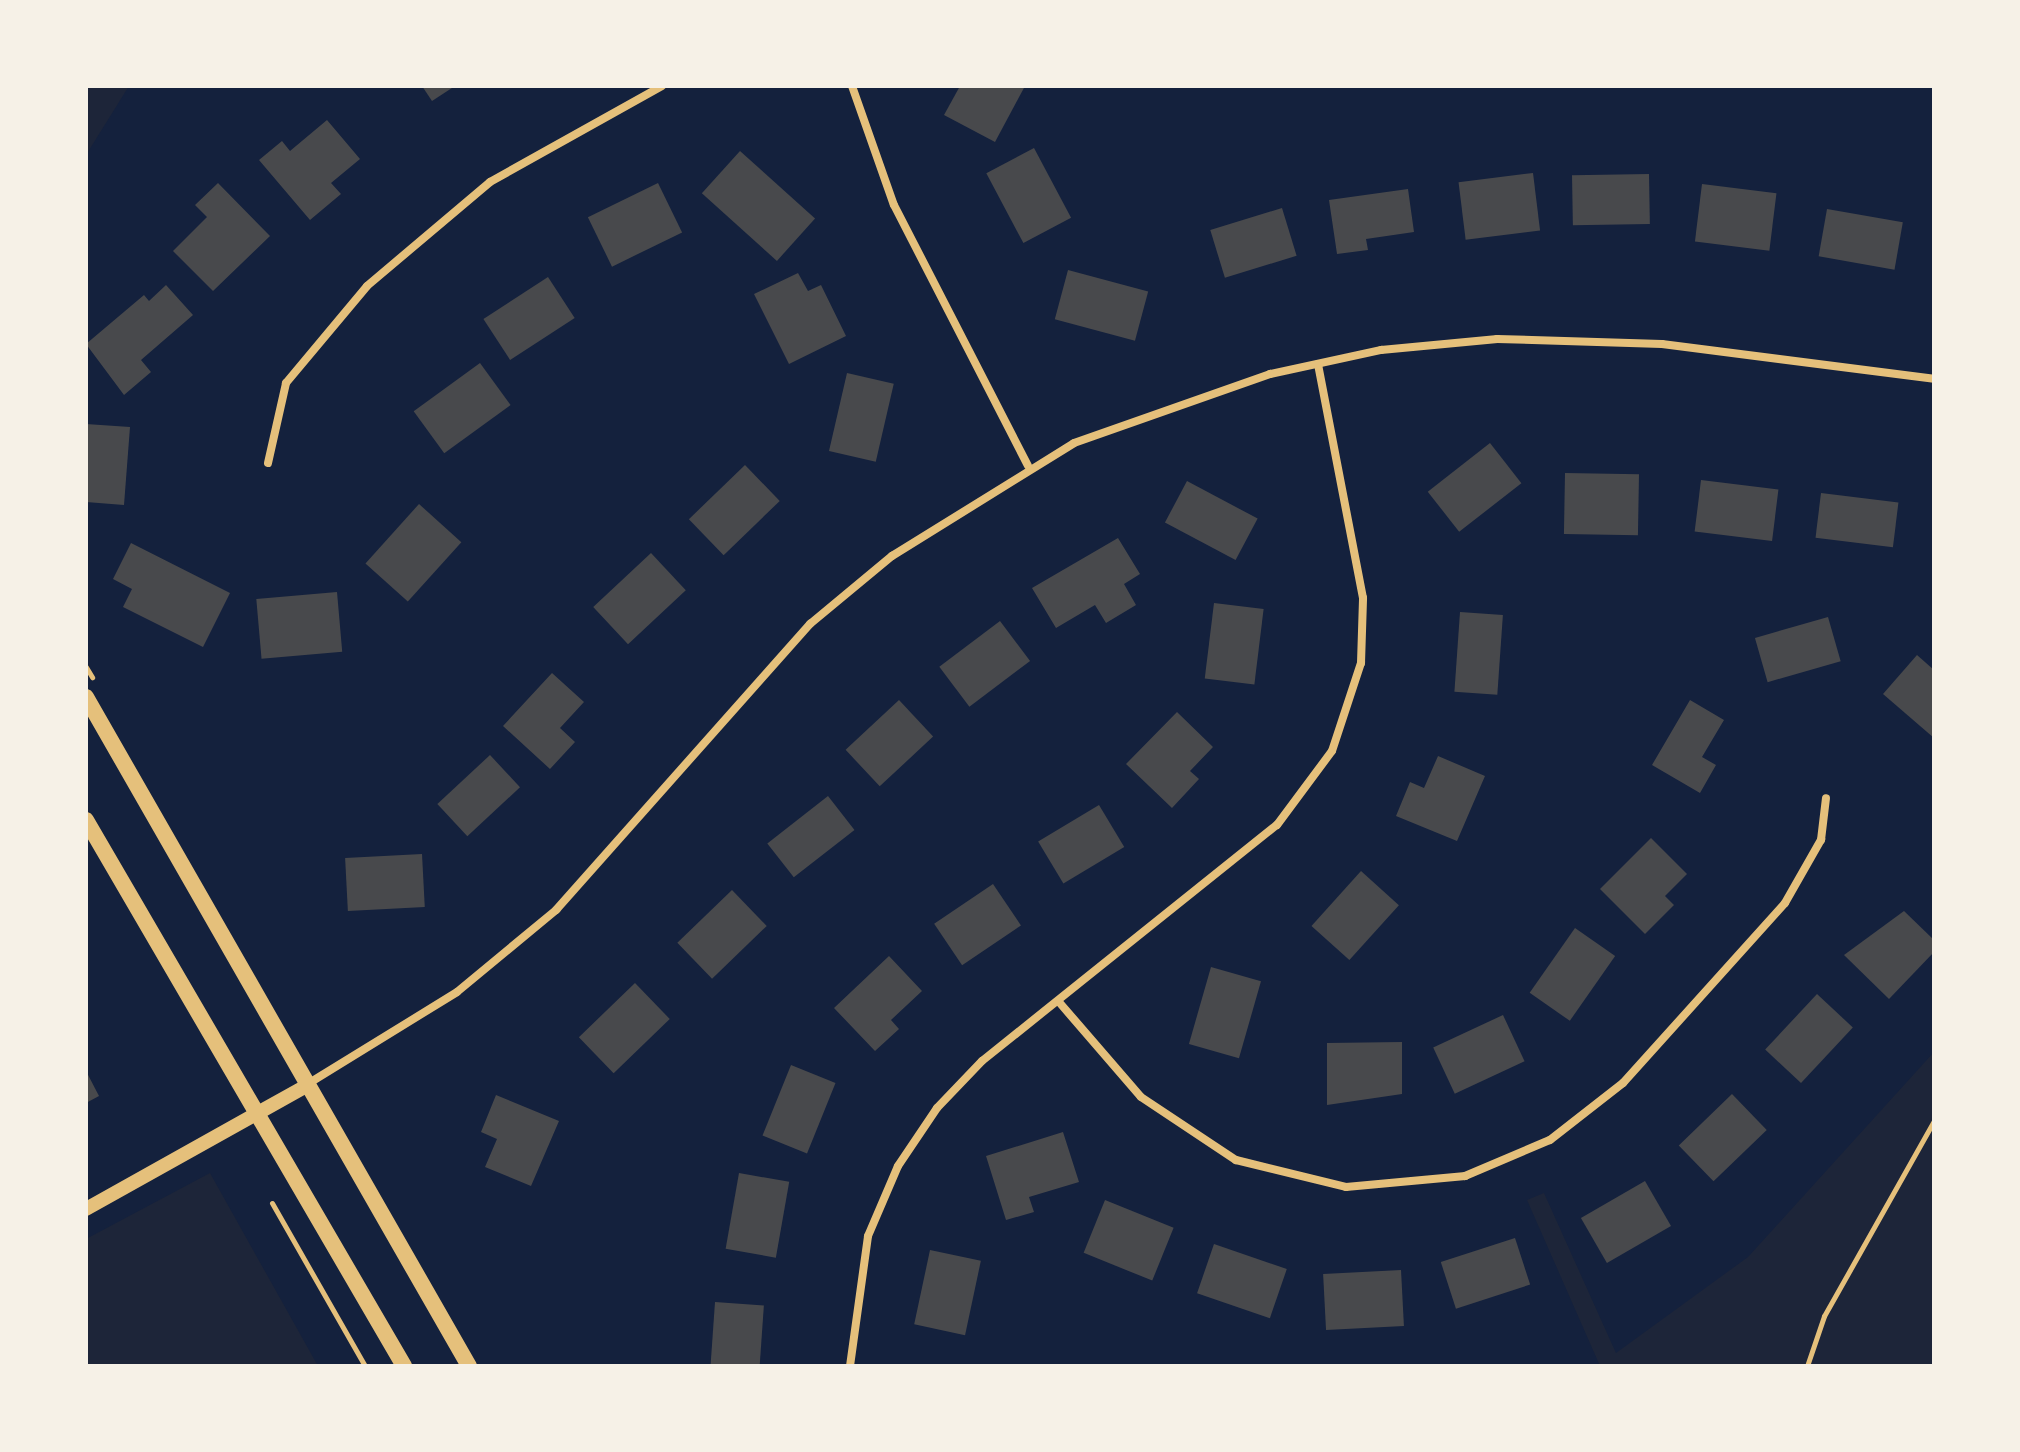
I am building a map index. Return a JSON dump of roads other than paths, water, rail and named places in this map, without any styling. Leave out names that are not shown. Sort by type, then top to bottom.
[{"type":"main road","points":[[86,697],[469,1366]]},
{"type":"main road","points":[[86,820],[255,1115],[404,1366]]},
{"type":"street","points":[[268,463],[286,383],[367,286],[490,182],[662,86]]},
{"type":"street","points":[[852,86],[894,205],[1028,466]]},
{"type":"street","points":[[86,1209],[403,1029],[508,952],[608,856],[739,696],[810,624],[892,556],[1028,466],[1199,394],[1318,364],[1416,346],[1569,338],[1934,379]]},
{"type":"street","points":[[850,1366],[858,1273],[898,1166],[959,1084],[1277,825],[1315,779],[1343,727],[1361,663],[1363,598],[1318,364]]},
{"type":"street","points":[[1059,1002],[1141,1097],[1236,1160],[1346,1187],[1465,1176],[1550,1140],[1623,1083],[1785,903],[1821,840],[1826,798]]}]
